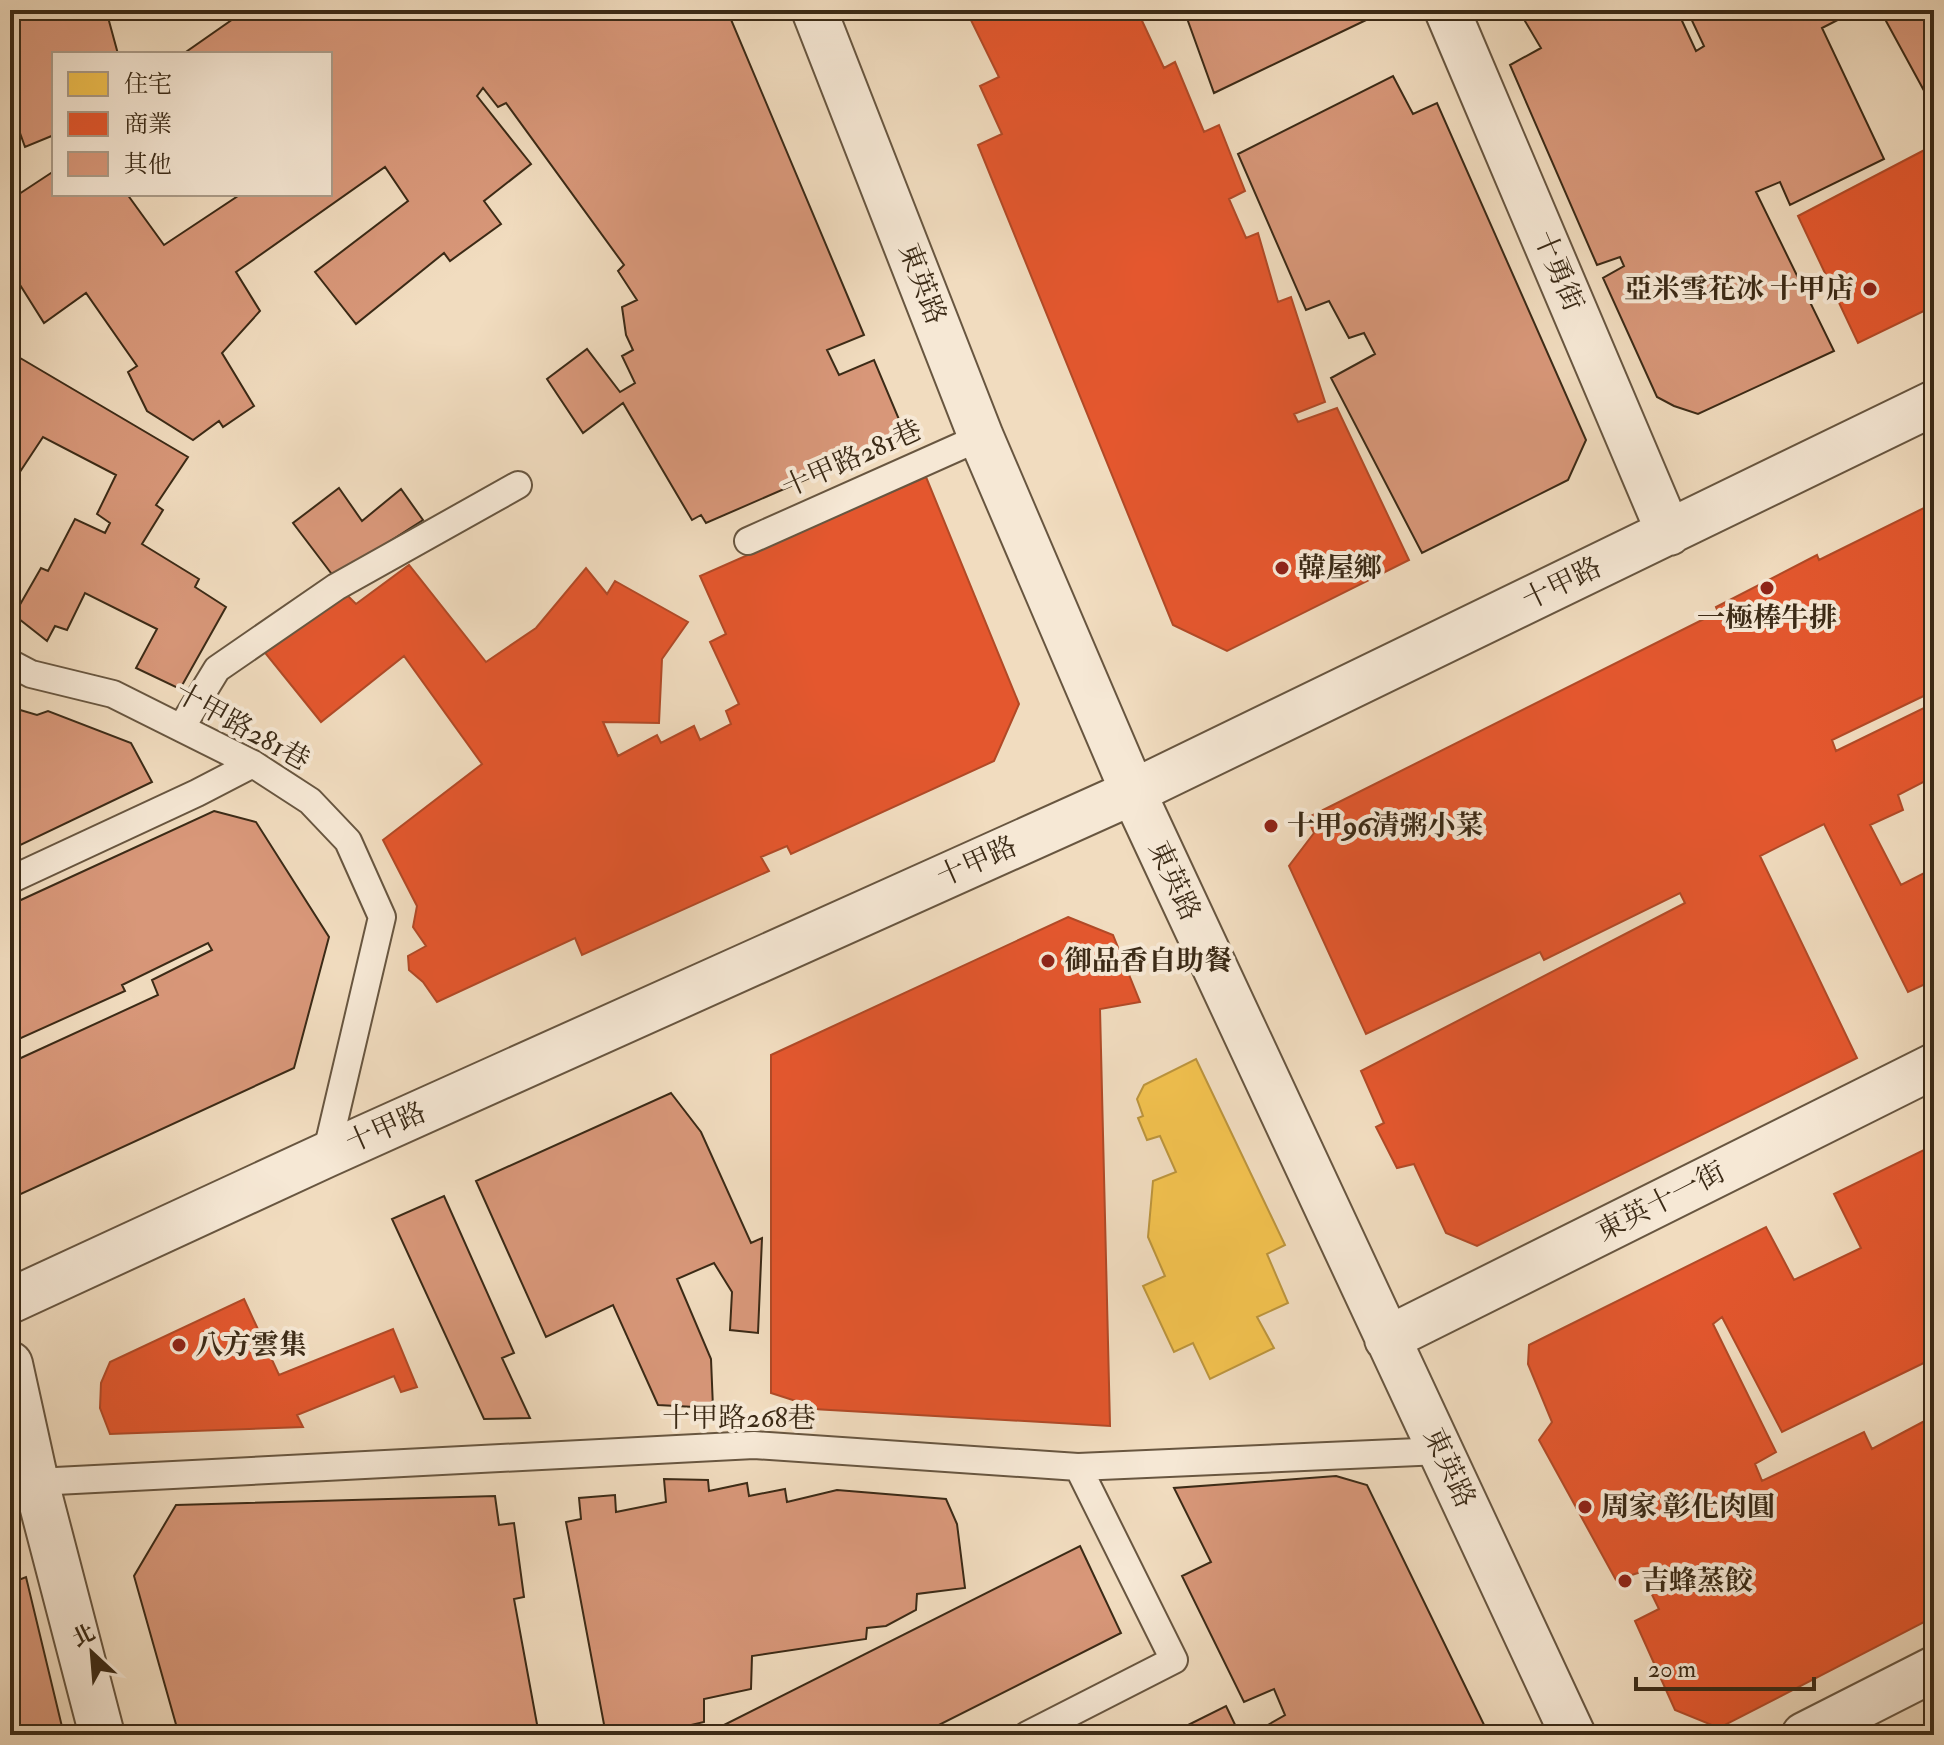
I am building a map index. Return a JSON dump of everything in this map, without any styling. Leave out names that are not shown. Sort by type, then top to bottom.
[{"type":"street","name":"東英路","points":[[814,10],[981,437],[1133,792],[1573,1735]]},
{"type":"street","name":"十勇街","points":[[1452,12],[1669,533]]},
{"type":"street","name":"十甲路","points":[[10,1301],[326,1155],[1133,792],[1934,403]]},
{"type":"street","name":"東英十一街","points":[[1387,1339],[1934,1066]]},
{"type":"street","points":[[10,1364],[36,1482],[102,1735]]},
{"type":"street","points":[[1804,1735],[1934,1669]]},
{"type":"lane","name":"十甲路281巷","points":[[748,541],[981,437]]},
{"type":"lane","points":[[181,728],[217,669],[336,587],[518,485]]},
{"type":"lane","name":"十甲路281巷","points":[[10,663],[31,674],[113,694],[253,764],[310,801],[348,841],[382,917],[326,1155]]},
{"type":"lane","points":[[10,880],[253,764]]},
{"type":"lane","name":"十甲路268巷","points":[[36,1482],[754,1445],[1078,1467],[1441,1451]]},
{"type":"lane","points":[[1027,1735],[1174,1660],[1078,1467]]},
{"type":"building: 住宅","points":[[1196,1059],[1285,1245],[1267,1254],[1288,1303],[1257,1317],[1274,1348],[1210,1379],[1193,1343],[1174,1352],[1143,1286],[1165,1276],[1148,1237],[1153,1181],[1176,1172],[1160,1136],[1147,1140],[1138,1118],[1143,1116],[1137,1099],[1144,1085]]},
{"type":"building: 商業","points":[[966,10],[1137,10],[1164,68],[1175,62],[1204,132],[1219,125],[1245,191],[1229,199],[1246,238],[1258,233],[1278,302],[1291,297],[1325,402],[1294,414],[1298,422],[1337,408],[1409,560],[1227,651],[1173,625],[978,145],[1002,134],[980,86],[999,77]]},
{"type":"building: 商業","points":[[1934,145],[1934,306],[1858,343],[1798,216]]},
{"type":"building: 商業","points":[[926,477],[1019,704],[994,761],[791,854],[787,846],[761,857],[769,871],[582,955],[575,938],[437,1002],[423,982],[409,970],[408,956],[426,946],[413,927],[417,906],[383,840],[482,764],[404,656],[321,722],[262,649],[344,592],[356,604],[409,565],[486,662],[536,628],[586,568],[607,594],[615,581],[688,622],[662,659],[659,723],[603,722],[618,756],[657,735],[661,743],[694,726],[700,740],[731,724],[726,711],[739,704],[710,642],[726,634],[700,576]]},
{"type":"building: 商業","points":[[1934,503],[1934,691],[1832,740],[1836,751],[1934,703],[1934,789],[1929,779],[1898,795],[1903,810],[1870,825],[1901,885],[1930,870],[1934,878],[1934,980],[1908,992],[1824,824],[1760,856],[1857,1058],[1477,1246],[1446,1233],[1414,1164],[1397,1168],[1376,1127],[1384,1123],[1361,1071],[1685,903],[1680,893],[1544,960],[1540,952],[1366,1034],[1289,866],[1314,833],[1307,818],[1718,612],[1716,607],[1817,555],[1819,560]]},
{"type":"building: 商業","points":[[1068,917],[1113,935],[1140,1002],[1100,1009],[1110,1426],[796,1408],[796,1401],[771,1393],[771,1055]]},
{"type":"building: 商業","points":[[1934,1145],[1934,1358],[1782,1432],[1722,1317],[1713,1324],[1776,1452],[1755,1464],[1762,1481],[1864,1432],[1872,1449],[1934,1416],[1934,1617],[1719,1728],[1675,1710],[1635,1621],[1659,1609],[1641,1572],[1616,1580],[1539,1440],[1552,1422],[1528,1364],[1529,1345],[1766,1227],[1794,1280],[1861,1248],[1834,1194]]},
{"type":"building: 商業","points":[[244,1299],[279,1375],[393,1329],[417,1387],[401,1392],[394,1376],[297,1415],[303,1427],[110,1434],[100,1408],[101,1383],[110,1362]]},
{"type":"building: 其他","points":[[10,10],[106,10],[117,52],[52,52],[52,136],[25,147],[10,105]]},
{"type":"building: 其他","points":[[246,10],[727,10],[864,335],[827,350],[839,375],[874,360],[906,436],[706,523],[701,515],[692,520],[623,403],[583,433],[547,379],[587,349],[620,392],[635,383],[622,356],[633,350],[626,335],[622,307],[637,300],[618,271],[624,265],[506,103],[498,107],[483,88],[477,96],[531,164],[484,201],[501,224],[450,261],[444,253],[356,324],[315,272],[408,201],[385,167],[236,272],[260,311],[222,353],[254,406],[223,427],[219,421],[193,440],[147,411],[128,372],[137,366],[86,293],[44,323],[10,269],[10,200],[52,172],[52,196],[128,196],[164,245],[238,196],[332,196],[332,52],[186,52]]},
{"type":"building: 其他","points":[[1184,10],[1387,10],[1214,93]]},
{"type":"building: 其他","points":[[1533,10],[1677,10],[1696,51],[1704,46],[1687,10],[1857,10],[1822,28],[1884,159],[1790,205],[1780,182],[1756,192],[1834,351],[1698,414],[1657,397],[1603,278],[1624,266],[1620,257],[1597,265],[1510,65],[1541,48],[1522,16]]},
{"type":"building: 其他","points":[[1880,10],[1934,10],[1934,109]]},
{"type":"building: 其他","points":[[1393,76],[1413,114],[1437,103],[1586,440],[1568,480],[1422,553],[1331,378],[1375,354],[1364,333],[1349,338],[1329,301],[1306,310],[1238,154]]},
{"type":"building: 其他","points":[[10,352],[188,457],[156,505],[163,510],[142,544],[199,579],[195,587],[226,607],[180,689],[136,668],[157,629],[85,593],[67,630],[55,626],[47,641],[14,615],[41,568],[48,571],[75,519],[105,533],[110,523],[97,514],[116,475],[43,437],[10,487]]},
{"type":"building: 其他","points":[[339,488],[362,521],[401,489],[423,520],[334,577],[293,523]]},
{"type":"building: 其他","points":[[10,707],[37,715],[48,711],[131,743],[152,782],[10,850]]},
{"type":"building: 其他","points":[[214,811],[256,822],[329,937],[294,1068],[10,1199],[10,1063],[158,995],[152,980],[212,950],[208,943],[122,985],[125,991],[10,1043],[10,905]]},
{"type":"building: 其他","points":[[671,1093],[701,1132],[751,1243],[762,1238],[758,1333],[730,1330],[732,1292],[714,1263],[677,1279],[711,1359],[713,1408],[658,1405],[613,1305],[546,1337],[476,1181]]},
{"type":"building: 其他","points":[[444,1196],[514,1353],[502,1358],[530,1418],[484,1419],[392,1219]]},
{"type":"building: 其他","points":[[1336,1476],[1367,1485],[1489,1735],[1255,1735],[1285,1715],[1274,1689],[1244,1702],[1182,1576],[1211,1562],[1174,1488]]},
{"type":"building: 其他","points":[[664,1479],[708,1480],[709,1491],[747,1483],[749,1496],[785,1489],[787,1502],[837,1490],[946,1499],[957,1524],[965,1588],[917,1594],[916,1610],[886,1626],[867,1628],[866,1639],[752,1656],[751,1689],[704,1699],[704,1722],[648,1735],[606,1735],[566,1522],[581,1519],[579,1498],[615,1495],[616,1512],[666,1502]]},
{"type":"building: 其他","points":[[495,1496],[499,1525],[514,1523],[524,1597],[514,1599],[539,1735],[179,1735],[134,1576],[176,1505]]},
{"type":"building: 其他","points":[[1080,1546],[1121,1633],[919,1735],[709,1735],[708,1733]]},
{"type":"building: 其他","points":[[10,1577],[11,1583],[26,1577],[64,1735],[10,1735]]},
{"type":"building: 其他","points":[[1226,1706],[1240,1735],[1168,1735]]},
{"type":"building: 其他","points":[[1934,1724],[1934,1735],[1911,1735]]},
{"type":"place","name":"亞米雪花冰 十甲店","points":[[1870,289]]},
{"type":"place","name":"韓屋鄉","points":[[1282,568]]},
{"type":"place","name":"一極棒牛排","points":[[1767,588]]},
{"type":"place","name":"十甲96清粥小菜","points":[[1271,826]]},
{"type":"place","name":"御品香自助餐","points":[[1048,961]]},
{"type":"place","name":"八方雲集","points":[[179,1345]]},
{"type":"place","name":"周家 彰化肉圓","points":[[1585,1507]]},
{"type":"place","name":"吉蜂蒸餃","points":[[1625,1581]]}]
